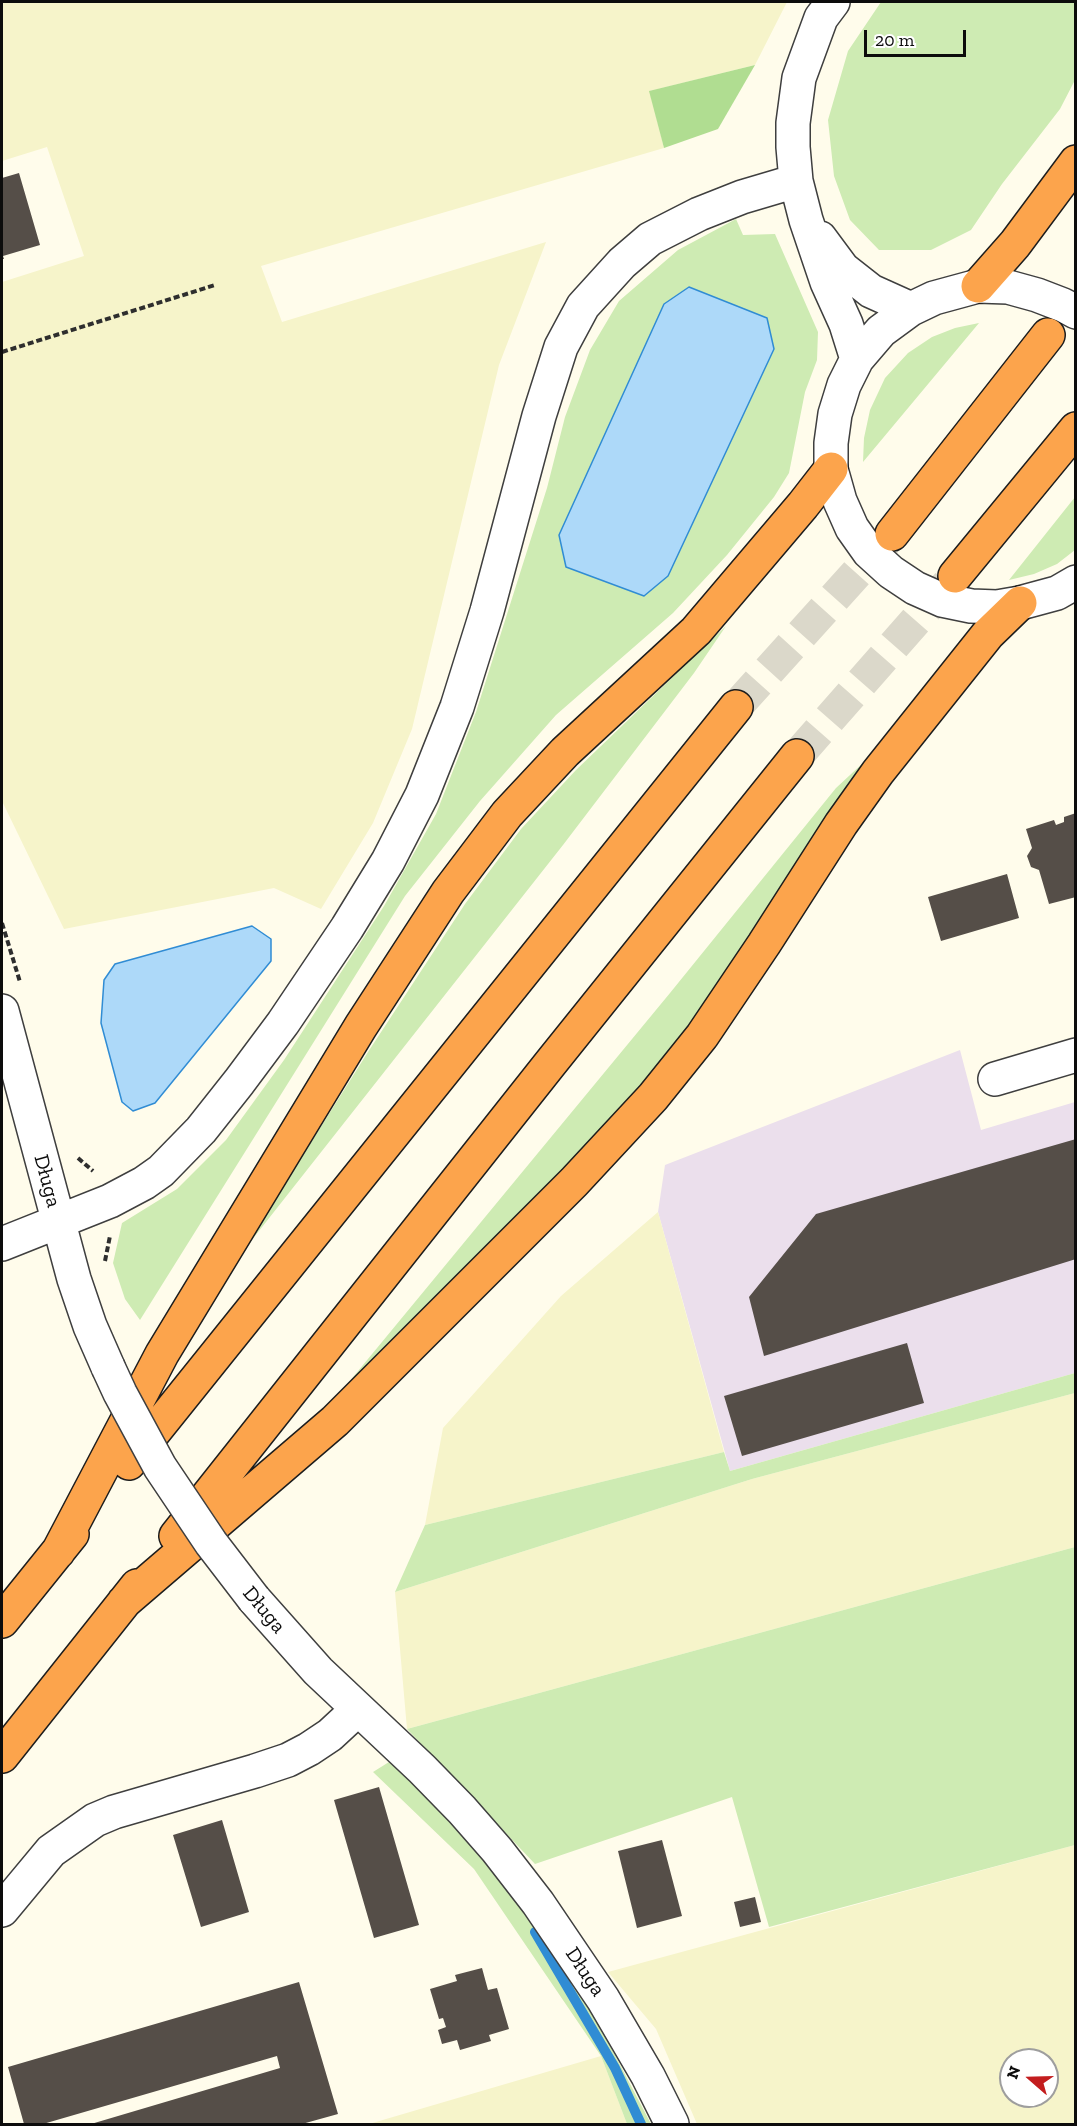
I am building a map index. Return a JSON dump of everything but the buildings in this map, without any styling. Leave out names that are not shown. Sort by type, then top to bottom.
[{"type":"highway","points":[[978,286],[1015,244],[1076,162]]},
{"type":"highway","points":[[892,534],[1048,335]]},
{"type":"highway","points":[[955,576],[1076,429]]},
{"type":"highway","points":[[58,1552],[174,1334],[361,1026],[448,892],[507,814],[565,752],[696,631],[831,469]]},
{"type":"highway","points":[[124,1602],[335,1421],[574,1182],[645,1106],[702,1036],[878,771],[981,642],[1020,603]]},
{"type":"highway","points":[[2,1621],[736,706]]},
{"type":"highway","points":[[2,1756],[549,1065],[797,756]]},
{"type":"street","points":[[833,2],[821,18],[799,78],[793,123],[793,147],[796,181],[806,220],[857,359]]},
{"type":"street","points":[[2,1244],[110,1201],[161,1171],[182,1151],[213,1114],[283,1023],[347,928],[388,861],[422,795],[457,707],[487,611],[561,347],[583,306],[622,263],[650,239],[699,214],[742,197],[796,181]]},
{"type":"street","points":[[806,220],[843,269],[871,291],[911,309]]},
{"type":"street","points":[[1076,312],[1037,295],[1008,287],[978,286],[934,298],[911,309],[881,331],[857,359],[844,385],[835,414],[831,443],[831,469],[840,501],[852,528],[869,552],[891,572],[915,588],[942,600],[971,606],[997,607],[1057,593],[1076,582]]},
{"type":"street","name":"Długa","points":[[2,1011],[58,1222],[81,1298],[108,1366],[160,1467],[210,1543],[254,1599],[318,1671],[462,1809],[538,1903],[603,1999],[648,2076],[672,2124]]},
{"type":"street","points":[[995,1079],[1076,1055]]},
{"type":"street","points":[[2,1910],[51,1851],[95,1820],[114,1812],[288,1760],[330,1735],[357,1710]]},
{"type":"path","points":[[2,351],[215,285]]},
{"type":"shaded area","points":[[2,2],[787,2],[755,65],[650,91],[664,148],[261,266],[282,322],[546,242],[499,365],[412,729],[373,823],[321,909],[274,888],[64,929],[2,801],[2,282],[84,256],[47,147],[2,161]]},
{"type":"shaded area","points":[[960,1050],[981,1130],[1075,1102],[1075,1373],[730,1471],[658,1212],[665,1165]]},
{"type":"shaded area","points":[[658,1212],[724,1452],[425,1525],[443,1428],[561,1296]]},
{"type":"shaded area","points":[[1075,1393],[1075,1547],[407,1729],[395,1592],[752,1479]]},
{"type":"shaded area","points":[[1075,1845],[1075,2124],[697,2124],[656,2029],[608,1972]]},
{"type":"shaded area","points":[[601,2056],[627,2124],[369,2124]]},
{"type":"green space","points":[[881,2],[1075,2],[1075,80],[1060,109],[1002,184],[971,230],[931,250],[879,250],[850,220],[834,176],[828,120],[848,51]]},
{"type":"green space","points":[[755,65],[718,129],[664,148],[649,91]]},
{"type":"green space","points":[[736,219],[743,235],[775,234],[818,332],[817,360],[805,392],[789,473],[774,497],[727,555],[673,613],[556,715],[480,801],[405,896],[140,1320],[125,1299],[113,1263],[122,1223],[177,1189],[226,1140],[284,1060],[384,906],[436,814],[476,712],[547,488],[565,417],[590,350],[619,301],[678,250]]},
{"type":"green space","points":[[979,323],[863,462],[864,438],[870,410],[885,378],[908,353],[932,337],[955,328]]},
{"type":"green space","points":[[1075,497],[1075,550],[1057,564],[1034,574],[1009,580]]},
{"type":"green space","points":[[726,626],[694,673],[563,845],[240,1255],[465,904],[521,829],[576,770]]},
{"type":"green space","points":[[864,762],[695,1021],[610,1122],[428,1310],[344,1388],[836,788]]},
{"type":"green space","points":[[1075,1373],[1075,1393],[752,1479],[395,1592],[425,1525],[724,1452],[730,1471]]},
{"type":"green space","points":[[1075,1547],[1075,1845],[769,1927],[732,1797],[535,1864],[407,1729]]},
{"type":"green space","points":[[389,1762],[427,1796],[527,1911],[596,2019],[651,2124],[627,2124],[601,2056],[474,1869],[373,1772]]},
{"type":"water","points":[[689,287],[767,318],[774,349],[668,576],[644,596],[566,567],[559,535],[664,304]]},
{"type":"water","points":[[252,926],[271,939],[271,961],[155,1103],[133,1111],[122,1102],[101,1023],[104,980],[115,964]]},
{"type":"waterway","points":[[535,1932],[615,2068],[641,2124]]},
{"type":"tunnel","points":[[736,707],[891,535]]},
{"type":"tunnel","points":[[797,756],[954,577]]}]
